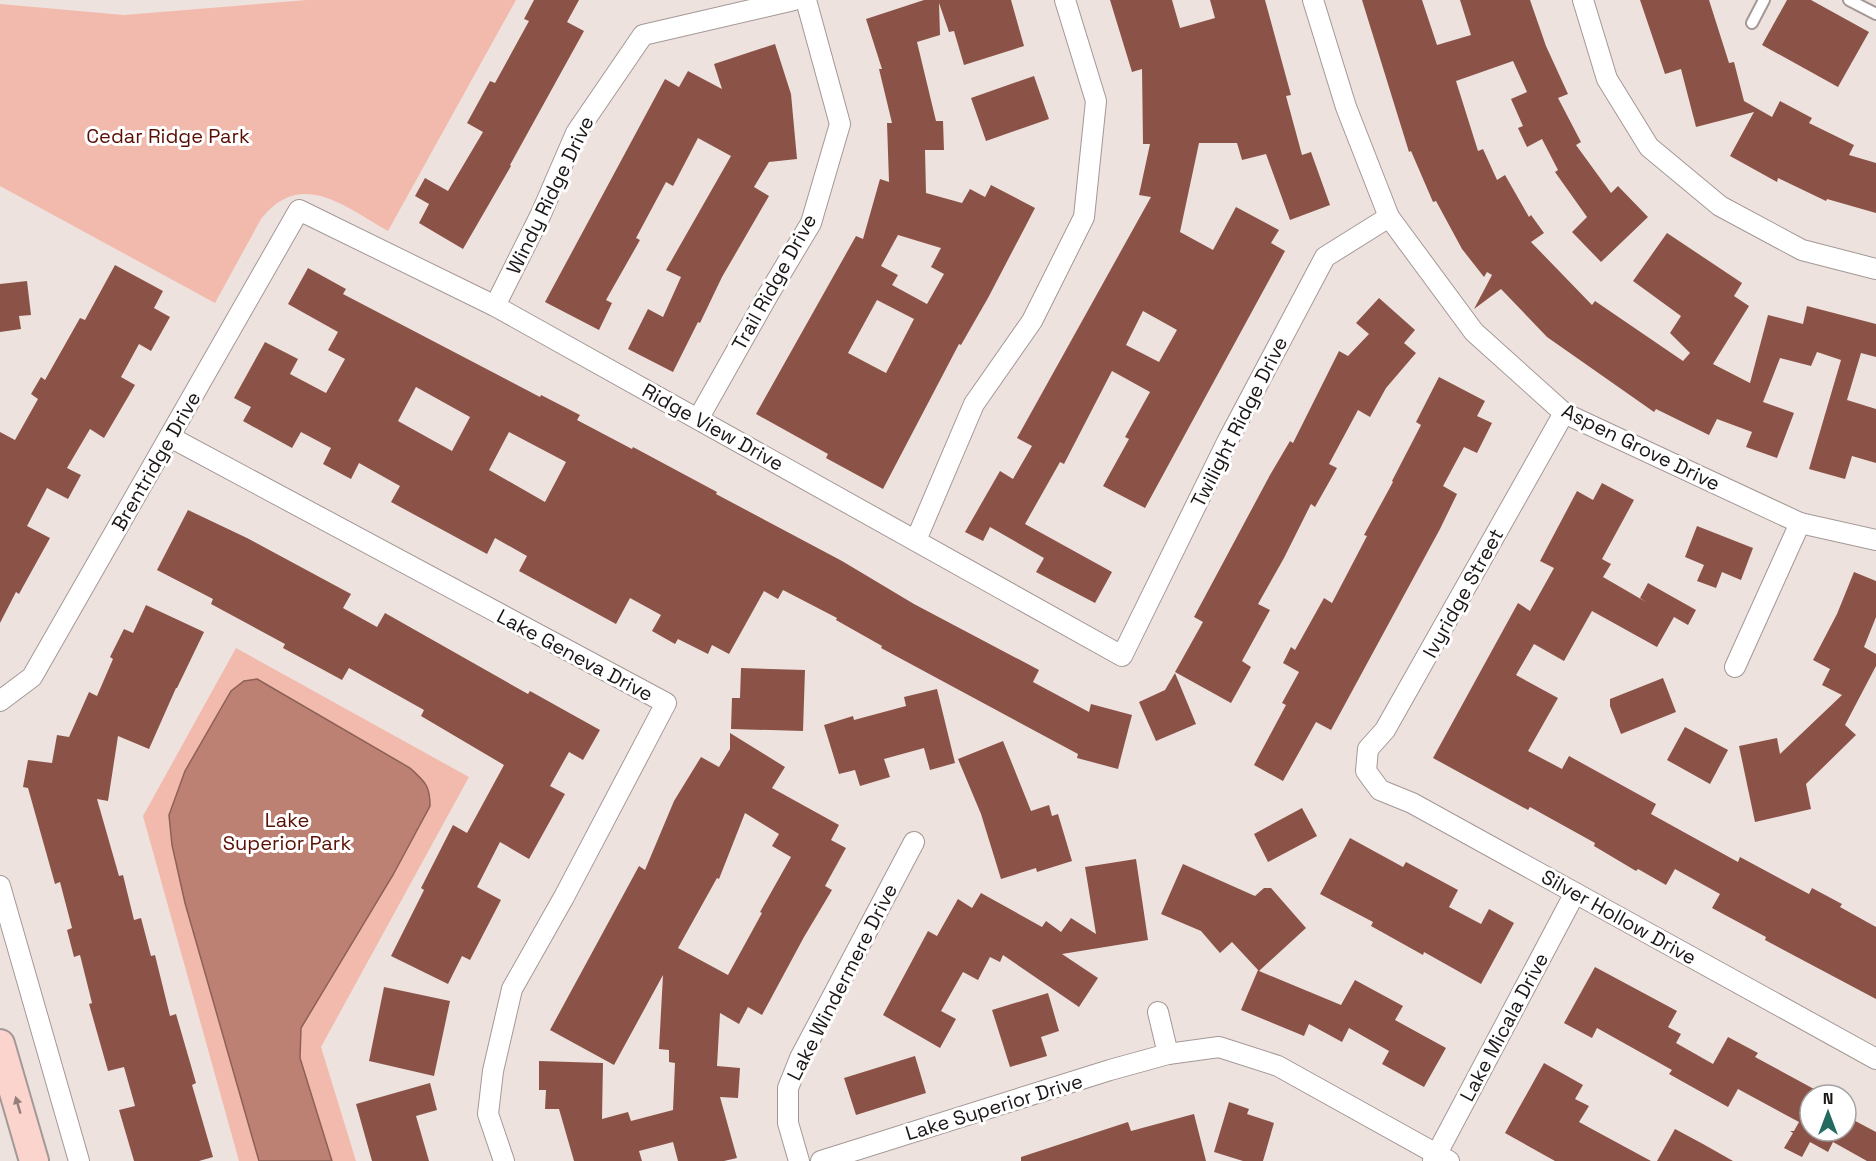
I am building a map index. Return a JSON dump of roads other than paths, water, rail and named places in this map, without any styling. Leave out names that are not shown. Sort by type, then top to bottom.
[{"type":"main road","points":[[0,1044],[34,1161]]},
{"type":"street","name":"Windy Ridge Drive","points":[[495,306],[541,214],[576,133],[643,34],[794,0]]},
{"type":"street","name":"Trail Ridge Drive","points":[[698,419],[811,223],[840,124],[806,0]]},
{"type":"street","points":[[916,540],[974,404],[1032,321],[1084,217],[1096,101],[1065,0]]},
{"type":"street","name":"Aspen Grove Drive","points":[[1313,0],[1346,107],[1389,217],[1473,332],[1563,413],[1800,523],[1876,540]]},
{"type":"street","points":[[1583,0],[1608,79],[1649,147],[1720,206],[1771,234],[1802,250],[1876,269]]},
{"type":"street","name":"Ridge View Drive","points":[[299,210],[495,306],[1122,656]]},
{"type":"street","name":"Brentridge Drive","points":[[0,701],[32,677],[299,210]]},
{"type":"street","name":"Twilight Ridge Drive","points":[[1122,656],[1227,442],[1325,257],[1389,217]]},
{"type":"street","name":"Ivyridge Street","points":[[1366,771],[1368,749],[1385,730],[1563,413]]},
{"type":"street","name":"Lake Geneva Drive","points":[[170,437],[666,704],[564,897],[512,989],[493,1071],[488,1113],[504,1161]]},
{"type":"street","points":[[1735,667],[1800,523]]},
{"type":"street","name":"Silver Hollow Drive","points":[[1366,771],[1380,790],[1412,803],[1876,1059]]},
{"type":"street","name":"Lake Windermere Drive","points":[[798,1161],[788,1123],[788,1088],[800,1058],[914,842]]},
{"type":"street","points":[[0,886],[79,1161]]},
{"type":"street","name":"Lake Micala Drive","points":[[1440,1159],[1575,893]]},
{"type":"street","points":[[1158,1012],[1168,1054]]},
{"type":"street","name":"Lake Superior Drive","points":[[821,1161],[1110,1070],[1168,1054],[1219,1047],[1278,1066],[1440,1159]]},
{"type":"lane","points":[[1752,23],[1764,0]]},
{"type":"lane","points":[[1849,0],[1876,14]]},
{"type":"park label","name":"Cedar Ridge Park","points":[[168,136]]},
{"type":"park label","name":"Lake Superior Park","points":[[287,832]]}]
